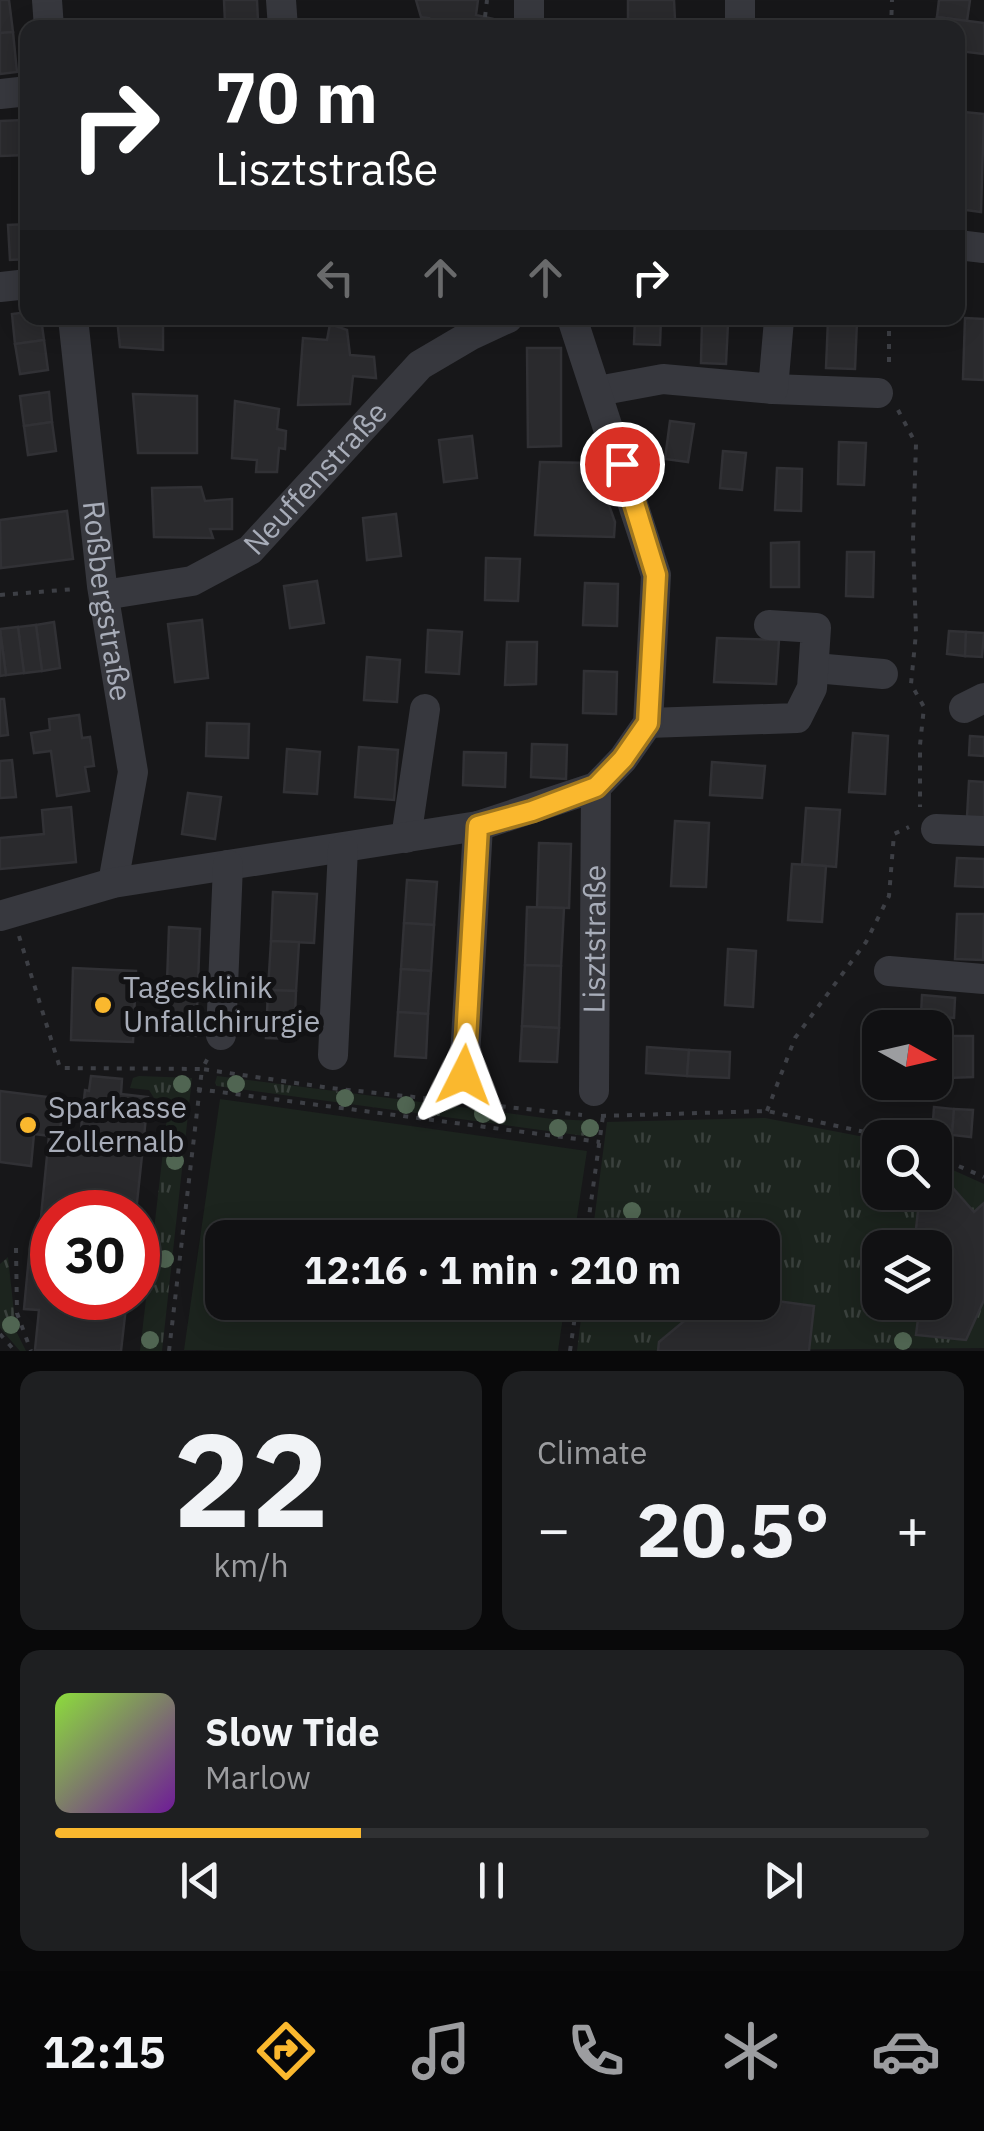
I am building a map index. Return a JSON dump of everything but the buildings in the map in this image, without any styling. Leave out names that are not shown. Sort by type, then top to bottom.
[{"type":"street","name":"Roßbergstraße","points":[[73,325],[103,590],[133,772],[113,883]]},
{"type":"street","name":"Neuffenstraße","points":[[103,590],[192,581],[250,550],[420,365],[492,325]]},
{"type":"street","points":[[6,914],[113,883],[478,826],[596,787],[623,759],[648,723],[656,575],[574,325]]},
{"type":"street","points":[[773,389],[779,325]]},
{"type":"street","points":[[598,391],[663,379],[773,389],[886,388]]},
{"type":"street","points":[[648,723],[797,718],[812,688],[816,628],[769,625]]},
{"type":"street","points":[[815,668],[884,674]]},
{"type":"street","points":[[406,838],[425,709]]},
{"type":"street","name":"Lisztstraße","points":[[596,787],[598,1103]]},
{"type":"street","points":[[924,820],[984,831]]},
{"type":"street","points":[[464,1075],[478,826]]},
{"type":"street","points":[[334,1055],[343,849]]},
{"type":"street","points":[[221,1035],[228,865]]},
{"type":"street","points":[[890,972],[984,979]]},
{"type":"path","points":[[485,17],[488,0]]},
{"type":"path","points":[[767,1111],[795,1038],[866,942],[888,896],[894,834],[924,820],[920,745],[924,707],[911,684],[916,633],[916,444],[886,388],[889,325]]},
{"type":"path","points":[[0,596],[103,590]]},
{"type":"path","points":[[6,914],[60,1068],[202,1069],[552,1114],[598,1103],[767,1111],[862,1131]]},
{"type":"path","points":[[169,1351],[197,1090],[202,1069],[221,1035]]},
{"type":"path","points":[[197,1090],[600,1142]]},
{"type":"path","points":[[589,1220],[600,1142],[598,1103]]},
{"type":"path","points":[[952,1163],[984,1177]]},
{"type":"path","points":[[16,1248],[17,1314],[31,1351]]},
{"type":"path","points":[[570,1351],[574,1320]]},
{"type":"path","points":[[0,1334],[15,1351]]},
{"type":"green space","points":[[217,1076],[594,1121],[597,1134],[592,1137],[217,1086]]},
{"type":"green space","points":[[133,1078],[192,1078],[162,1351],[140,1351],[144,1320],[160,1320],[159,1190],[169,1100],[154,1098],[149,1090],[130,1088]]},
{"type":"green space","points":[[220,1099],[587,1151],[577,1220],[205,1220],[205,1320],[563,1320],[558,1351],[184,1350]]},
{"type":"green space","points":[[765,1118],[862,1137],[862,1210],[952,1210],[952,1170],[984,1184],[984,1348],[577,1351],[581,1320],[780,1320],[780,1220],[594,1220],[607,1122]]},
{"type":"green space","points":[[8,1257],[16,1331],[26,1351],[20,1351],[0,1328],[0,1264]]},
{"type":"place","name":"Tagesklinik Unfallchirurgie","points":[[103,1005]]},
{"type":"place","name":"Sparkasse Zollernalb","points":[[28,1125]]},
{"type":"route","points":[[464,1075],[478,826],[596,787],[623,759],[648,723],[656,575],[622,464]]}]
